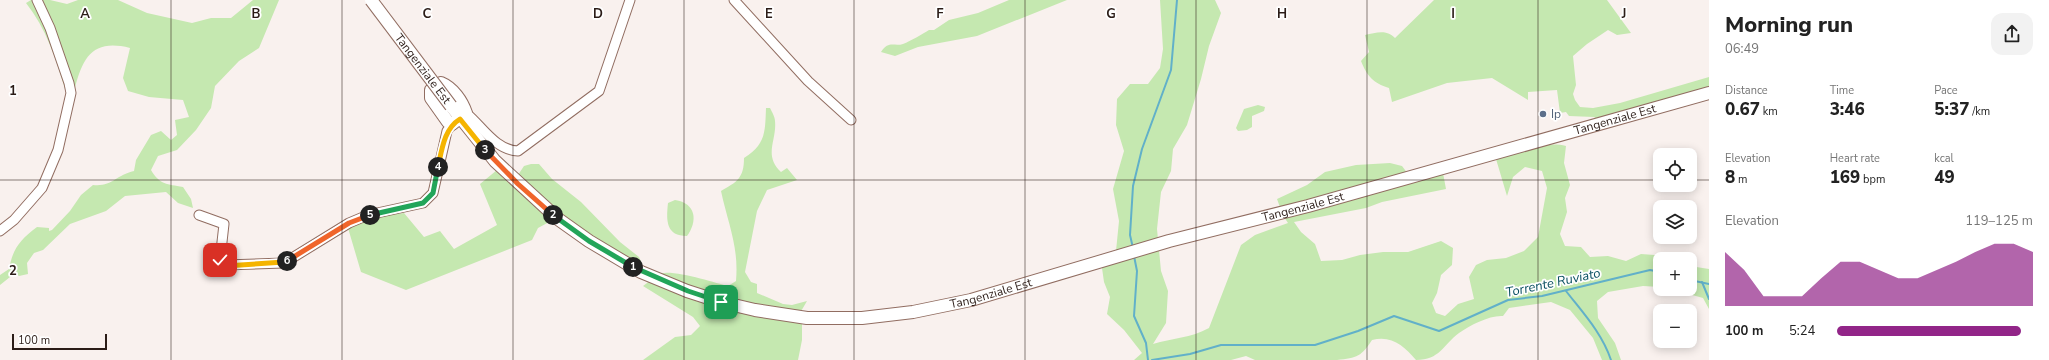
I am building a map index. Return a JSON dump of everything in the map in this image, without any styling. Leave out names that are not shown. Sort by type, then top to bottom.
[{"type":"main road","name":"Tangenziale Est","points":[[371,0],[459,118],[495,161],[558,219],[620,260],[654,277],[688,291],[721,302],[756,310],[807,318],[862,318],[941,308],[1162,243],[1255,220],[1709,92]]},
{"type":"street","points":[[0,231],[14,220],[45,182],[58,150],[71,93],[50,28],[37,0]]},
{"type":"street","points":[[198,215],[224,224],[220,260],[225,266],[284,262],[349,223],[368,215],[423,203],[433,193],[447,131],[459,118],[505,148],[518,151],[599,91],[630,0]]},
{"type":"street","points":[[734,0],[808,81],[851,120]]},
{"type":"green space","points":[[31,0],[50,0],[67,4],[78,0],[118,0],[147,13],[192,23],[211,18],[231,18],[253,0],[279,0],[259,48],[239,61],[215,86],[211,108],[196,130],[177,150],[158,156],[151,170],[158,179],[164,183],[183,187],[191,199],[193,208],[178,203],[166,192],[125,196],[106,211],[70,224],[43,250],[34,253],[27,263],[28,274],[19,276],[15,273],[0,285],[0,275],[9,269],[15,250],[26,236],[37,227],[49,228],[49,231],[52,230],[70,211],[81,195],[93,185],[110,183],[123,175],[134,171],[136,160],[151,135],[161,131],[171,140],[177,135],[175,120],[189,117],[183,100],[149,97],[128,91],[123,78],[130,48],[107,46],[99,48],[86,59],[75,88],[65,89],[45,33],[26,3]]},
{"type":"green space","points":[[1009,0],[1067,0],[977,36],[918,47],[895,56],[881,52],[889,45],[900,45],[906,43],[929,30],[934,30],[949,20],[978,13]]},
{"type":"green space","points":[[1160,0],[1215,0],[1221,13],[1209,46],[1187,125],[1173,149],[1171,171],[1161,192],[1157,229],[1161,271],[1168,291],[1166,323],[1153,344],[1188,336],[1209,328],[1241,245],[1255,235],[1288,223],[1284,217],[1443,173],[1446,189],[1382,202],[1366,208],[1294,222],[1301,232],[1315,244],[1321,261],[1342,260],[1360,255],[1383,252],[1408,252],[1441,241],[1453,248],[1452,265],[1441,275],[1437,293],[1432,303],[1436,313],[1445,316],[1458,304],[1474,299],[1469,277],[1476,265],[1487,260],[1506,258],[1524,251],[1538,237],[1547,188],[1542,171],[1525,167],[1513,177],[1507,196],[1496,159],[1540,146],[1558,145],[1566,146],[1564,163],[1570,185],[1565,198],[1567,212],[1560,234],[1565,246],[1581,247],[1590,257],[1608,256],[1626,261],[1641,254],[1653,255],[1653,287],[1643,286],[1608,292],[1597,301],[1598,318],[1615,343],[1621,360],[1602,360],[1593,338],[1570,310],[1551,302],[1509,308],[1503,316],[1486,319],[1459,333],[1436,355],[1424,359],[1416,360],[1407,350],[1392,340],[1379,339],[1372,340],[1362,353],[1354,357],[1337,360],[1255,360],[1246,356],[1231,360],[1134,360],[1142,353],[1124,330],[1107,314],[1110,297],[1104,282],[1102,268],[1116,251],[1119,221],[1113,189],[1124,151],[1116,125],[1117,99],[1130,84],[1148,84],[1160,68],[1163,49]]},
{"type":"green space","points":[[1434,0],[1607,0],[1631,33],[1617,35],[1608,30],[1587,44],[1573,56],[1576,85],[1573,94],[1580,107],[1593,108],[1620,103],[1709,77],[1709,87],[1597,119],[1594,117],[1569,116],[1566,112],[1560,113],[1557,90],[1528,92],[1528,100],[1492,78],[1447,83],[1392,102],[1389,88],[1379,84],[1371,78],[1361,61],[1369,52],[1365,35],[1388,33],[1395,38]]},
{"type":"green space","points":[[1258,105],[1265,107],[1264,111],[1252,116],[1252,127],[1247,130],[1238,131],[1236,128],[1244,109]]},
{"type":"green space","points":[[766,108],[770,108],[775,119],[772,148],[773,160],[781,172],[787,168],[797,180],[767,190],[757,211],[745,272],[751,282],[757,284],[757,293],[783,304],[792,305],[807,301],[800,313],[722,298],[657,275],[662,273],[680,274],[728,286],[736,281],[736,257],[721,191],[738,179],[743,170],[744,158],[757,148],[763,137]]},
{"type":"green space","points":[[1390,163],[1402,166],[1408,174],[1281,210],[1277,199],[1307,185],[1325,172],[1356,165]]},
{"type":"green space","points":[[539,164],[552,179],[581,202],[620,242],[639,257],[642,264],[620,254],[556,211],[518,175],[524,166]]},
{"type":"green space","points":[[497,170],[551,221],[538,228],[532,240],[406,290],[361,272],[348,228],[374,217],[404,213],[424,237],[440,231],[454,249],[497,225],[480,184]]},
{"type":"green space","points":[[675,200],[687,205],[693,214],[693,224],[687,236],[675,233],[669,226],[667,216],[668,203]]},
{"type":"green space","points":[[1697,267],[1709,269],[1709,309],[1703,298],[1696,296]]},
{"type":"green space","points":[[651,280],[802,323],[802,340],[798,360],[643,360],[675,337],[691,335],[700,326],[693,317],[643,286]]},
{"type":"waterway","points":[[1133,248],[1130,235],[1133,186],[1142,149],[1171,70],[1177,0]]},
{"type":"waterway","points":[[1134,256],[1137,271],[1134,316],[1146,343],[1148,360]]},
{"type":"waterway","name":"Torrente Ruviato","points":[[1152,360],[1190,354],[1221,345],[1315,345],[1358,331],[1394,316],[1439,331],[1508,300],[1542,296],[1650,270],[1653,271]]},
{"type":"waterway","name":"Torrente Ruviato","points":[[1697,281],[1709,284]]},
{"type":"waterway","points":[[1702,282],[1709,299]]},
{"type":"waterway","points":[[1566,291],[1603,341],[1611,360]]},
{"type":"place","name":"Ip","points":[[1543,114]]},
{"type":"route","points":[[220,260],[225,266],[284,262],[349,223],[368,215],[423,203],[433,193],[447,131],[452,124],[460,119],[495,161],[518,184],[558,219],[589,241],[641,272],[688,291],[721,302]]}]
